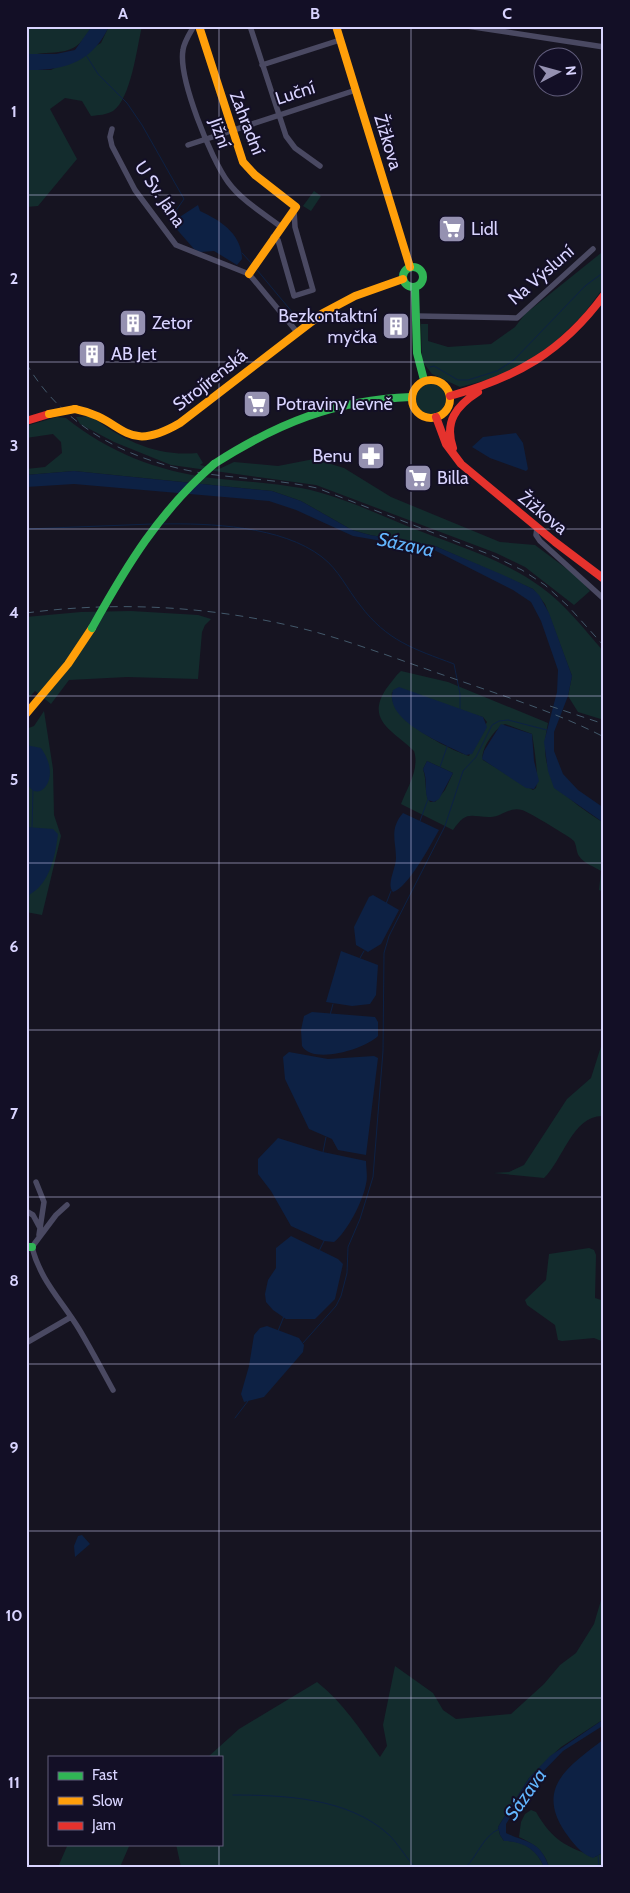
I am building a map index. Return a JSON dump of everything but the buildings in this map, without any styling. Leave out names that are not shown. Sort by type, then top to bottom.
[{"type":"main road","name":"Zahradní","points":[[198,26],[243,162],[255,175],[296,207],[294,210]]},
{"type":"main road","name":"Žižkova","points":[[336,26],[410,267],[419,268],[423,273],[422,282],[415,287],[417,353],[424,380]]},
{"type":"main road","points":[[248,274],[281,225],[294,210]]},
{"type":"main road","points":[[410,267],[403,273],[403,279],[406,284],[415,287]]},
{"type":"main road","name":"Strojírenská","points":[[26,421],[75,409],[94,413],[130,436],[144,438],[158,436],[180,423],[296,332],[343,302],[403,279]]},
{"type":"main road","points":[[461,464],[450,440],[449,428],[452,416],[464,400],[529,366],[558,346],[590,314],[604,295]]},
{"type":"main road","points":[[424,380],[439,381],[445,385],[450,396],[448,407],[436,417],[427,418],[418,414],[413,406],[411,397],[415,387],[424,380]]},
{"type":"main road","points":[[450,396],[492,384]]},
{"type":"main road","points":[[27,713],[68,664],[92,628],[128,564],[158,518],[176,497],[214,464],[272,428],[322,409],[368,399],[411,397]]},
{"type":"main road","name":"Žižkova","points":[[436,417],[446,444],[461,464],[537,528],[604,579]]},
{"type":"street","name":"Jižní","points":[[194,26],[183,47],[182,59],[205,140],[216,164],[229,184],[281,225]]},
{"type":"street","points":[[250,26],[278,114],[290,143],[320,166]]},
{"type":"street","points":[[467,26],[505,29],[604,48]]},
{"type":"street","points":[[262,65],[340,40]]},
{"type":"street","name":"Luční","points":[[188,145],[356,90]]},
{"type":"street","name":"U Sv. Jána","points":[[112,129],[110,137],[112,146],[135,190],[176,245],[248,274],[296,332]]},
{"type":"street","points":[[274,237],[278,240],[294,296],[313,290],[295,227],[294,210]]},
{"type":"street","points":[[281,225],[295,227]]},
{"type":"street","name":"Na Výsluní","points":[[417,316],[517,318],[593,249]]},
{"type":"street","points":[[537,528],[537,538],[604,599]]},
{"type":"street","points":[[36,1182],[44,1202],[39,1235]]},
{"type":"street","points":[[68,1205],[56,1214],[29,1247],[44,1278],[71,1317],[113,1390]]},
{"type":"street","points":[[26,1210],[37,1219],[40,1228]]},
{"type":"street","points":[[26,1343],[71,1317]]},
{"type":"green space","points":[[29,26],[92,26],[83,40],[74,48],[62,52],[31,55],[26,54]]},
{"type":"green space","points":[[109,26],[142,26],[129,84],[124,96],[113,111],[102,115],[91,116],[82,101],[65,98],[50,109],[77,159],[38,206],[26,207],[26,70],[51,70],[101,43]]},
{"type":"green space","points":[[314,191],[321,196],[311,211],[303,206]]},
{"type":"green space","points":[[604,248],[604,287],[583,315],[552,345],[522,365],[495,378],[460,387],[432,374],[422,361],[421,324],[428,324],[428,341],[448,347],[491,344],[515,327],[525,314],[601,253]]},
{"type":"green space","points":[[431,384],[437,385],[445,393],[445,405],[437,413],[431,414],[425,413],[417,405],[416,399],[417,393],[425,385]]},
{"type":"green space","points":[[91,416],[115,432],[141,445],[182,454],[197,453],[203,463],[200,465],[219,469],[234,462],[278,466],[314,459],[344,468],[391,497],[500,542],[535,545],[579,578],[590,591],[574,605],[525,567],[496,553],[316,485],[171,465],[114,442],[80,424],[76,417]]},
{"type":"green space","points":[[57,417],[66,418],[99,441],[152,465],[191,475],[290,486],[328,495],[476,552],[510,568],[541,587],[559,602],[604,652],[604,720],[578,712],[568,696],[572,676],[545,604],[533,589],[435,546],[370,535],[352,530],[301,501],[272,491],[74,471],[26,475],[26,469],[45,467],[62,453],[61,442],[53,434],[26,438],[26,426]]},
{"type":"green space","points":[[131,611],[198,615],[211,619],[205,625],[202,632],[198,679],[127,677],[69,680],[51,704],[35,691],[26,701],[26,617],[81,612]]},
{"type":"green space","points":[[401,671],[448,682],[548,723],[545,742],[549,771],[565,794],[604,823],[604,892],[599,890],[601,871],[581,858],[574,841],[526,811],[517,809],[493,817],[468,816],[461,820],[453,830],[401,804],[414,771],[414,751],[385,724],[380,717],[379,709],[380,700],[386,689]],"holes":[[[392,692],[483,717],[487,722],[469,756],[434,740],[408,722],[393,702]],[[505,724],[532,734],[537,777],[536,788],[533,790],[483,760],[486,745],[501,726]],[[427,761],[453,773],[445,790],[435,802],[430,802],[428,799],[423,769]]]},
{"type":"green space","points":[[44,711],[53,769],[54,815],[61,836],[42,915],[26,912],[26,729],[34,726]]},
{"type":"green space","points":[[604,1037],[604,1116],[593,1117],[576,1130],[544,1178],[494,1173],[509,1172],[524,1165],[567,1099],[591,1078]]},
{"type":"green space","points":[[589,1248],[594,1250],[596,1255],[595,1298],[604,1301],[604,1342],[594,1338],[558,1340],[555,1325],[527,1305],[525,1300],[546,1280],[549,1254]]},
{"type":"green space","points":[[604,1590],[604,1719],[561,1747],[529,1778],[498,1827],[504,1841],[517,1842],[528,1847],[537,1855],[544,1867],[181,1867],[176,1846],[222,1846],[222,1756],[209,1756],[239,1729],[317,1682],[335,1698],[380,1757],[387,1746],[383,1725],[395,1666],[433,1693],[443,1710],[456,1719],[511,1714],[544,1684],[560,1665],[576,1653],[594,1624]]},
{"type":"green space","points":[[531,1810],[536,1812],[554,1836],[568,1846],[595,1857],[604,1852],[604,1867],[549,1867],[538,1848],[519,1837],[521,1822],[525,1814]]},
{"type":"green space","points":[[67,1846],[129,1846],[120,1867],[58,1867]]},
{"type":"water","points":[[92,26],[109,26],[95,48],[86,56],[76,62],[53,69],[26,70],[26,54],[56,54],[75,50]]},
{"type":"water","points":[[198,205],[200,211],[215,219],[234,235],[241,250],[242,259],[237,265],[214,251],[200,252],[194,249],[173,225],[172,222]]},
{"type":"water","points":[[516,433],[523,443],[528,469],[526,471],[490,458],[472,447],[483,437]]},
{"type":"water","name":"Sázava","points":[[74,471],[272,491],[301,501],[352,530],[370,535],[435,546],[533,589],[539,595],[549,613],[572,676],[568,696],[554,732],[554,751],[563,774],[578,790],[604,808],[604,823],[554,788],[548,771],[544,742],[557,692],[558,670],[541,621],[531,602],[513,590],[434,550],[353,536],[296,510],[269,501],[74,484],[26,487],[26,475]]},
{"type":"water","points":[[399,687],[483,717],[487,727],[472,754],[466,755],[444,745],[406,721],[397,712],[392,701],[393,690]]},
{"type":"water","points":[[501,724],[532,734],[534,761],[539,781],[534,789],[526,788],[482,759],[484,751]]},
{"type":"water","points":[[26,745],[41,748],[48,761],[49,781],[45,788],[40,791],[34,791],[29,786],[26,777]]},
{"type":"water","points":[[427,761],[453,773],[439,799],[434,802],[428,800],[426,793],[423,769]]},
{"type":"water","points":[[403,813],[439,830],[412,874],[399,889],[393,892],[391,881],[396,862],[394,835],[396,824]]},
{"type":"water","points":[[26,827],[53,829],[58,834],[53,860],[47,876],[42,884],[29,895],[26,895]]},
{"type":"water","points":[[373,895],[399,910],[381,944],[368,952],[356,945],[354,927],[369,897]]},
{"type":"water","points":[[341,951],[378,965],[376,995],[370,1004],[352,1006],[326,1002]]},
{"type":"water","points":[[312,1012],[375,1017],[378,1022],[378,1036],[362,1046],[339,1053],[327,1055],[308,1052],[302,1046],[301,1030],[304,1016]]},
{"type":"water","points":[[289,1052],[328,1059],[374,1056],[378,1058],[366,1155],[338,1150],[332,1139],[309,1129],[285,1079],[283,1057]]},
{"type":"water","points":[[278,1138],[323,1152],[366,1161],[367,1181],[362,1199],[349,1224],[334,1242],[324,1241],[291,1226],[271,1191],[258,1174],[258,1159]]},
{"type":"water","points":[[291,1236],[338,1259],[343,1264],[335,1299],[315,1319],[286,1319],[273,1310],[266,1302],[265,1294],[268,1280],[276,1268],[276,1248]]},
{"type":"water","points":[[267,1326],[299,1338],[304,1345],[303,1352],[264,1397],[244,1402],[241,1394],[249,1366],[254,1335],[260,1328]]},
{"type":"water","points":[[82,1535],[90,1544],[75,1557],[74,1546],[78,1536]]},
{"type":"water","name":"Sázava","points":[[604,1719],[604,1725],[563,1751],[532,1783],[506,1824],[506,1833],[537,1847],[549,1867],[544,1867],[537,1855],[528,1847],[511,1841],[504,1841],[498,1827],[529,1778],[550,1756]]},
{"type":"water","points":[[604,1739],[604,1852],[593,1858],[574,1844],[556,1816],[555,1789],[569,1767]]},
{"type":"waterway","points":[[86,55],[98,74],[127,103],[142,125],[184,199],[175,212],[180,218]]},
{"type":"waterway","points":[[242,253],[253,265]]},
{"type":"waterway","points":[[257,270],[298,319]]},
{"type":"waterway","points":[[430,367],[434,366],[458,380],[468,380],[497,371],[514,360],[585,286],[604,272]]},
{"type":"waterway","points":[[26,529],[152,524]]},
{"type":"waterway","points":[[161,524],[201,524],[245,528],[287,539],[306,547],[328,562],[370,617],[391,636],[426,654],[454,664],[460,694],[460,708]]},
{"type":"waterway","points":[[303,1343],[336,1306],[341,1296],[347,1273],[348,1247],[360,1219],[373,1177],[383,1051],[384,953],[389,936],[445,826],[463,771],[476,757],[492,725],[499,721],[508,720],[547,730]]},
{"type":"waterway","points":[[26,728],[27,745]]},
{"type":"waterway","points":[[440,767],[448,744]]},
{"type":"waterway","points":[[32,828],[33,790]]},
{"type":"waterway","points":[[420,821],[428,799]]},
{"type":"waterway","points":[[386,904],[391,891]]},
{"type":"waterway","points":[[26,956],[29,894]]},
{"type":"waterway","points":[[360,958],[364,951]]},
{"type":"waterway","points":[[330,1015],[333,1004]]},
{"type":"waterway","points":[[323,1152],[326,1137]]},
{"type":"waterway","points":[[319,1251],[324,1241]]},
{"type":"waterway","points":[[278,1331],[284,1316]]},
{"type":"waterway","points":[[235,1418],[248,1401]]},
{"type":"waterway","points":[[233,1795],[274,1796],[315,1801],[354,1813],[372,1822],[388,1834],[415,1867]]},
{"type":"waterway","points":[[466,1867],[489,1836],[499,1829]]},
{"type":"waterway","points":[[598,1855],[599,1867]]},
{"type":"railway","points":[[26,363],[42,387],[60,407],[81,425],[128,452],[181,469],[317,488],[491,555],[522,570],[545,585],[568,606],[604,646]]},
{"type":"railway","points":[[26,613],[100,607],[174,608],[247,617],[283,624],[353,643],[510,698],[548,712],[604,737]]},
{"type":"railway","points":[[550,706],[604,724]]},
{"type":"traffic: fast","points":[[413,267],[420,270],[423,277],[420,284],[413,287],[406,284],[403,277],[406,270],[413,267]]},
{"type":"traffic: fast","points":[[415,287],[417,353],[424,380]]},
{"type":"traffic: fast","points":[[214,464],[261,437],[308,416],[357,403],[411,397]]},
{"type":"traffic: fast","points":[[92,628],[131,561],[160,520],[194,482],[214,464]]},
{"type":"traffic: fast","points":[[26,1247],[32,1247]]},
{"type":"traffic: slow","points":[[199,26],[243,162],[255,175],[296,207],[249,274]]},
{"type":"traffic: slow","points":[[336,26],[410,267]]},
{"type":"traffic: slow","points":[[75,409],[92,414],[135,436],[147,436],[161,432],[180,423],[323,313],[355,296],[403,279]]},
{"type":"traffic: slow","points":[[431,380],[445,385],[450,399],[445,413],[431,418],[417,413],[412,399],[417,385],[431,380]]},
{"type":"traffic: slow","points":[[49,414],[75,409]]},
{"type":"traffic: slow","points":[[26,714],[68,664],[92,628]]},
{"type":"traffic: jam","points":[[450,396],[496,380],[536,360],[572,332],[604,295]]},
{"type":"traffic: jam","points":[[453,448],[450,430],[454,416],[458,409],[478,392]]},
{"type":"traffic: jam","points":[[26,421],[49,414]]},
{"type":"traffic: jam","points":[[436,417],[446,444],[461,464],[555,542],[604,579]]},
{"type":"place","name":"Lidl","points":[[452,229]]},
{"type":"place","name":"Zetor","points":[[133,323]]},
{"type":"place","name":"Bezkontaktní myčka","points":[[396,326]]},
{"type":"place","name":"AB Jet","points":[[92,354]]},
{"type":"place","name":"Potraviny levně","points":[[257,404]]},
{"type":"place","name":"Benu","points":[[371,456]]},
{"type":"place","name":"Billa","points":[[418,478]]}]
